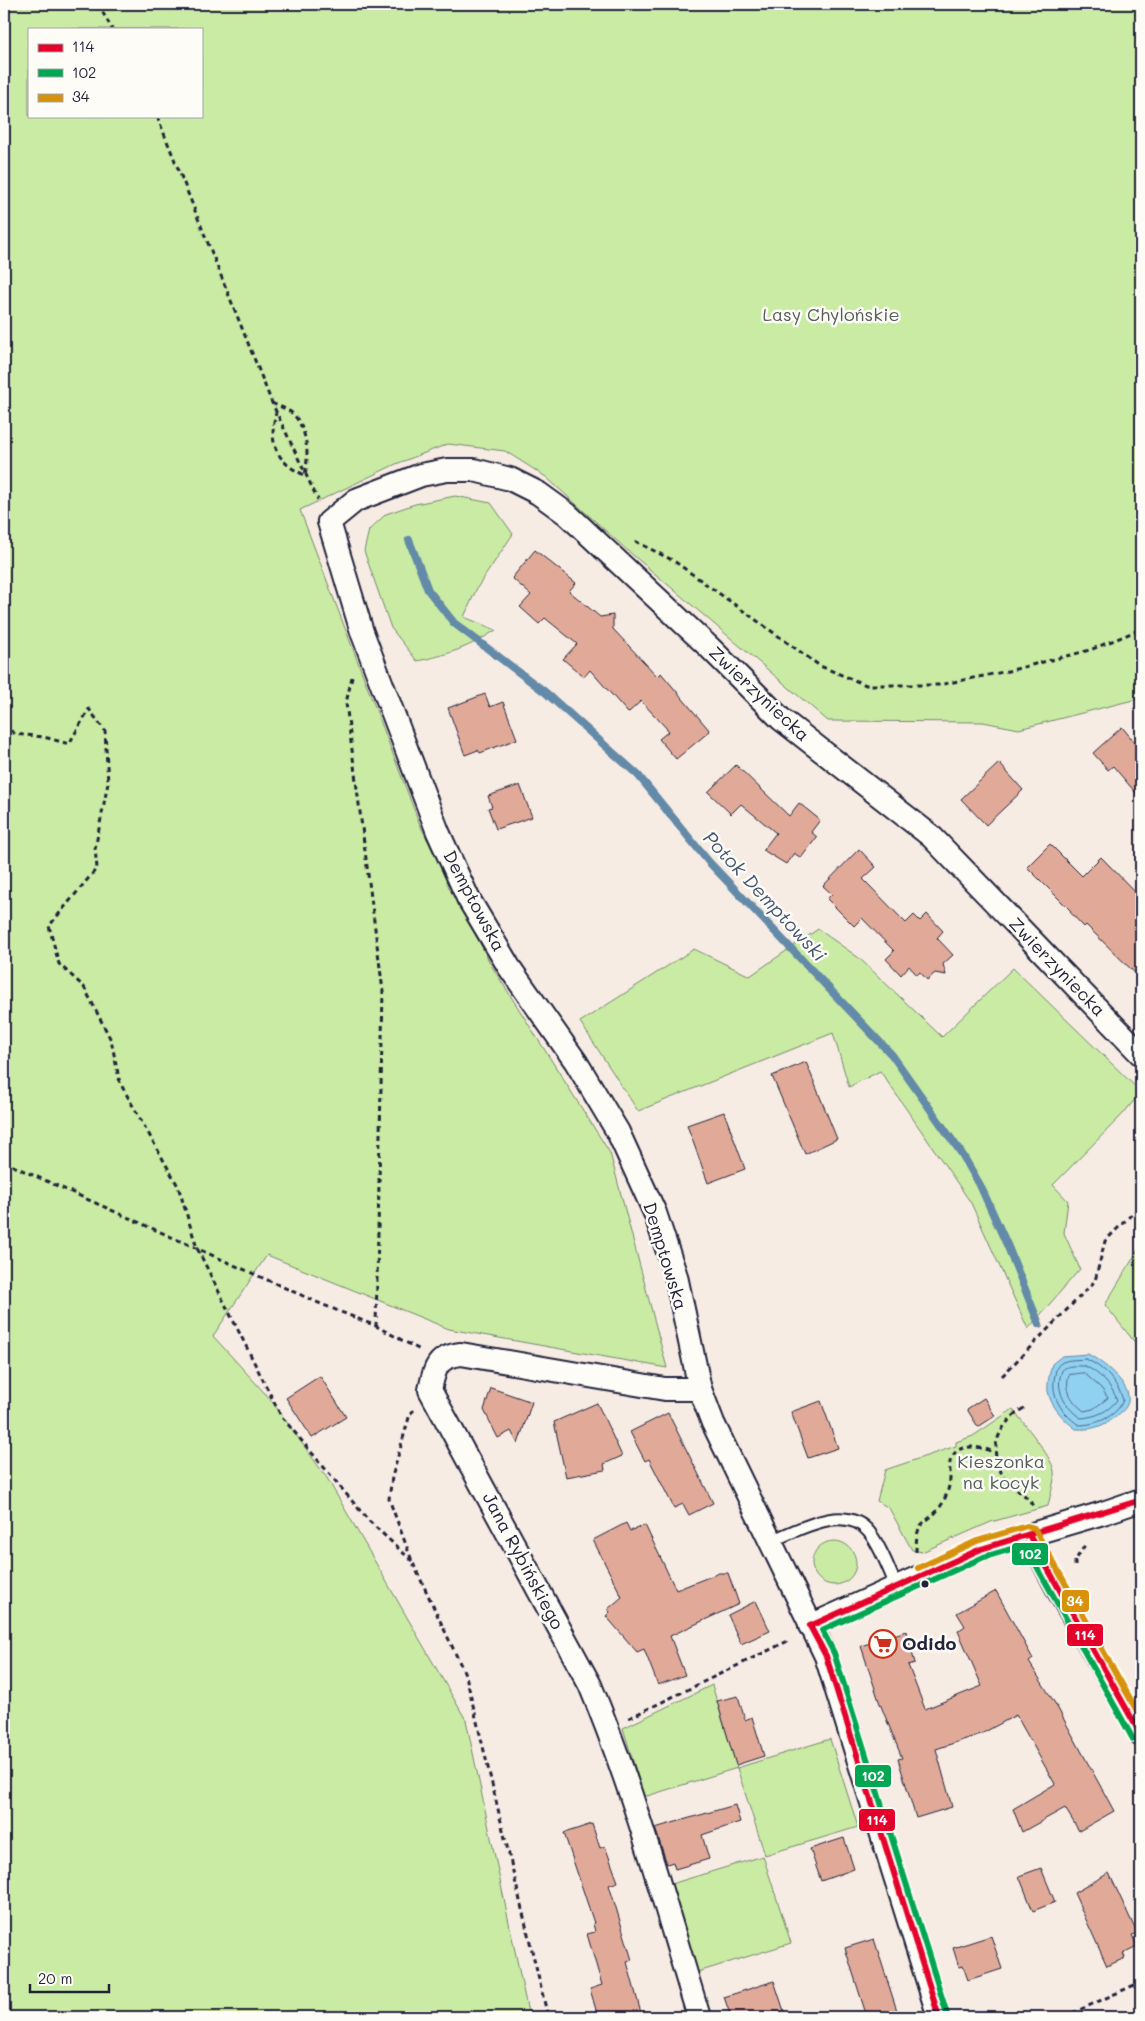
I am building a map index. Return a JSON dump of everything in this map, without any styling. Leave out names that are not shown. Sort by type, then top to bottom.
[{"type":"street","name":"Zwierzyniecka","points":[[329,522],[356,500],[421,475],[447,470],[474,470],[510,478],[538,493],[567,514],[710,648],[781,719],[930,836],[1141,1054]]},
{"type":"street","name":"Demptowska","points":[[329,522],[362,632],[438,832],[468,898],[509,967],[576,1062],[618,1132],[655,1212],[676,1276],[700,1389],[713,1423],[770,1542],[801,1633],[826,1656],[938,2017]]},
{"type":"street","points":[[430,1390],[434,1369],[449,1355],[461,1354],[665,1389],[700,1389]]},
{"type":"street","name":"Jana Rybińskiego","points":[[430,1390],[590,1685],[607,1726],[634,1806],[698,2017]]},
{"type":"street","points":[[801,1633],[1032,1525],[1103,1513],[1141,1500]]},
{"type":"street","points":[[1032,1525],[1060,1593],[1141,1735]]},
{"type":"lane","points":[[770,1542],[822,1520],[838,1518],[855,1522],[868,1530],[878,1546],[896,1587]]},
{"type":"path","points":[[98,4],[111,28]]},
{"type":"path","points":[[158,118],[272,403],[311,487]]},
{"type":"path","points":[[272,403],[292,414],[300,425],[307,445],[308,461],[305,475]]},
{"type":"path","points":[[276,412],[272,429],[276,450],[292,470],[305,475]]},
{"type":"path","points":[[627,537],[674,561],[820,666],[866,685],[939,685],[1008,672],[1090,650],[1141,629]]},
{"type":"path","points":[[352,676],[346,703],[383,990],[376,1326]]},
{"type":"path","points":[[4,725],[15,734],[44,736],[69,744],[89,709],[105,731],[108,783],[95,849],[97,868],[49,926],[59,964],[84,987],[111,1040],[120,1083],[178,1186],[197,1248],[281,1416],[368,1520],[412,1561]]},
{"type":"path","points":[[4,1162],[321,1304],[376,1326],[441,1361]]},
{"type":"path","points":[[1002,1376],[1095,1282],[1105,1241],[1135,1211]]},
{"type":"path","points":[[430,1390],[410,1414],[392,1477],[389,1499],[412,1561],[466,1676],[548,2017]]},
{"type":"path","points":[[1024,1408],[1005,1423],[998,1435],[996,1453],[1001,1472],[1008,1482],[1031,1500],[1032,1525]]},
{"type":"path","points":[[916,1555],[917,1530],[922,1522],[941,1505],[948,1490],[951,1458],[956,1452],[966,1447],[977,1446],[996,1453]]},
{"type":"path","points":[[622,1721],[801,1633]]},
{"type":"path","points":[[1064,2017],[1141,1982]]},
{"type":"green space","name":"Lasy Chylońskie","points":[[4,4],[1141,4],[1141,698],[1019,729],[983,722],[828,721],[627,550],[546,477],[505,451],[448,444],[396,464],[300,510],[420,825],[491,965],[610,1153],[667,1368],[449,1329],[267,1255],[213,1336],[271,1400],[327,1478],[466,1720],[529,2017],[4,2017]]},
{"type":"green space","points":[[455,496],[491,503],[513,534],[477,588],[464,617],[496,630],[458,650],[417,661],[391,628],[364,551],[369,530],[386,514],[415,504]]},
{"type":"green space","points":[[818,929],[859,958],[942,1037],[1013,968],[1141,1092],[1123,1114],[1053,1185],[1068,1201],[1064,1233],[1080,1269],[1028,1329],[971,1203],[880,1071],[849,1087],[833,1033],[638,1111],[580,1022],[694,949],[750,976]]},
{"type":"green space","points":[[1141,1245],[1141,1350],[1105,1305]]},
{"type":"green space","name":"Kieszonka na kocyk","points":[[1013,1409],[1052,1464],[1054,1480],[1048,1506],[991,1522],[922,1552],[912,1550],[889,1508],[877,1501],[885,1470],[956,1446],[956,1442],[973,1436]]},
{"type":"green space","points":[[834,1541],[846,1545],[852,1551],[856,1563],[852,1575],[846,1581],[834,1585],[822,1581],[816,1575],[812,1563],[816,1551],[822,1545]]},
{"type":"green space","points":[[712,1685],[737,1768],[644,1797],[623,1728]]},
{"type":"green space","points":[[830,1739],[858,1827],[765,1855],[737,1768]]},
{"type":"green space","points":[[763,1856],[791,1943],[698,1972],[671,1884]]},
{"type":"water","points":[[1088,1354],[1121,1381],[1128,1395],[1128,1402],[1122,1412],[1104,1424],[1086,1429],[1076,1429],[1055,1408],[1049,1397],[1048,1381],[1052,1364],[1062,1356]]},
{"type":"building","points":[[535,550],[576,583],[569,591],[600,617],[613,615],[613,629],[658,677],[661,673],[710,731],[676,759],[659,739],[669,731],[641,701],[628,713],[590,670],[584,677],[563,659],[577,644],[545,618],[539,624],[520,607],[531,595],[512,578]]},
{"type":"building","points":[[485,694],[490,707],[503,702],[517,739],[480,753],[478,750],[465,755],[448,708]]},
{"type":"building","points":[[1122,727],[1141,750],[1141,799],[1113,766],[1108,770],[1093,753]]},
{"type":"building","points":[[999,763],[1023,790],[986,825],[961,799]]},
{"type":"building","points":[[736,765],[789,816],[799,803],[820,820],[811,832],[817,837],[801,858],[794,853],[786,864],[763,850],[776,833],[741,804],[731,814],[708,792]]},
{"type":"building","points":[[520,785],[532,817],[496,829],[488,808],[492,807],[488,796]]},
{"type":"building","points":[[1050,844],[1082,876],[1101,857],[1141,898],[1141,979],[1086,925],[1084,927],[1071,911],[1027,867]]},
{"type":"building","points":[[859,849],[876,867],[863,879],[906,923],[914,915],[920,921],[927,914],[943,931],[937,938],[953,955],[943,964],[946,975],[935,973],[927,980],[920,972],[917,975],[909,966],[901,975],[886,959],[894,951],[862,918],[854,926],[827,899],[832,894],[823,886]]},
{"type":"building","points":[[806,1062],[837,1139],[805,1154],[772,1076]]},
{"type":"building","points":[[724,1112],[745,1169],[708,1183],[687,1125]]},
{"type":"building","points":[[320,1376],[346,1417],[312,1438],[286,1398]]},
{"type":"building","points":[[491,1388],[532,1402],[518,1444],[511,1431],[498,1438],[484,1410]]},
{"type":"building","points":[[984,1398],[995,1416],[978,1427],[967,1409]]},
{"type":"building","points":[[821,1401],[838,1448],[808,1458],[791,1412]]},
{"type":"building","points":[[597,1403],[622,1456],[604,1464],[605,1470],[566,1477],[554,1422]]},
{"type":"building","points":[[668,1413],[713,1503],[689,1515],[683,1504],[674,1508],[649,1459],[645,1461],[630,1432]]},
{"type":"building","points":[[626,1523],[630,1531],[645,1525],[676,1590],[719,1573],[728,1573],[739,1604],[670,1636],[685,1675],[658,1685],[644,1649],[637,1652],[606,1616],[610,1612],[608,1609],[622,1597],[593,1540]]},
{"type":"building","points":[[996,1591],[1033,1659],[1029,1662],[1056,1705],[1114,1811],[1079,1831],[1065,1808],[1022,1832],[1013,1809],[1055,1784],[1016,1715],[981,1734],[936,1749],[952,1807],[916,1818],[898,1759],[902,1758],[879,1701],[861,1646],[906,1631],[915,1663],[908,1665],[925,1709],[982,1686],[958,1631],[965,1626],[957,1613]]},
{"type":"building","points":[[756,1601],[770,1631],[741,1644],[728,1615]]},
{"type":"building","points":[[738,1696],[745,1720],[752,1717],[764,1756],[736,1765],[717,1701]]},
{"type":"building","points":[[735,1805],[740,1822],[702,1835],[709,1859],[675,1869],[673,1862],[667,1864],[655,1828]]},
{"type":"building","points":[[592,1824],[600,1848],[605,1846],[618,1882],[609,1885],[632,1960],[627,1962],[641,2013],[638,2013],[640,2017],[598,2017],[590,1989],[602,1985],[587,1934],[595,1932],[594,1923],[564,1833]]},
{"type":"building","points":[[844,1838],[854,1869],[821,1881],[810,1849]]},
{"type":"building","points":[[1041,1868],[1055,1902],[1033,1911],[1019,1876]]},
{"type":"building","points":[[1109,1873],[1137,1933],[1132,1935],[1137,1946],[1123,1953],[1125,1958],[1107,1966],[1074,1893]]},
{"type":"building","points":[[991,1936],[1002,1969],[968,1980],[963,1966],[959,1967],[953,1948]]},
{"type":"building","points":[[874,1939],[899,2017],[867,2017],[845,1948]]},
{"type":"building","points":[[774,1981],[786,2017],[731,2017],[724,1997]]},
{"type":"waterway","name":"Potok Demptowski","points":[[409,540],[428,590],[454,623],[545,692],[638,775],[708,861],[892,1055],[962,1154],[980,1185],[1008,1247],[1039,1324]]},
{"type":"transit line","name":"114","points":[[810,1626],[981,1549],[1141,1500]]},
{"type":"transit line","name":"34","points":[[918,1568],[977,1541],[1027,1526],[1034,1528],[1141,1718]]},
{"type":"transit line","name":"114","points":[[1029,1535],[1141,1735]]},
{"type":"transit line","name":"102","points":[[947,2014],[834,1653],[822,1630],[984,1557],[1025,1545],[1133,1739]]},
{"type":"transit line","name":"114","points":[[810,1626],[826,1656],[939,2017]]},
{"type":"place","name":"Odido","points":[[883,1644]]}]
